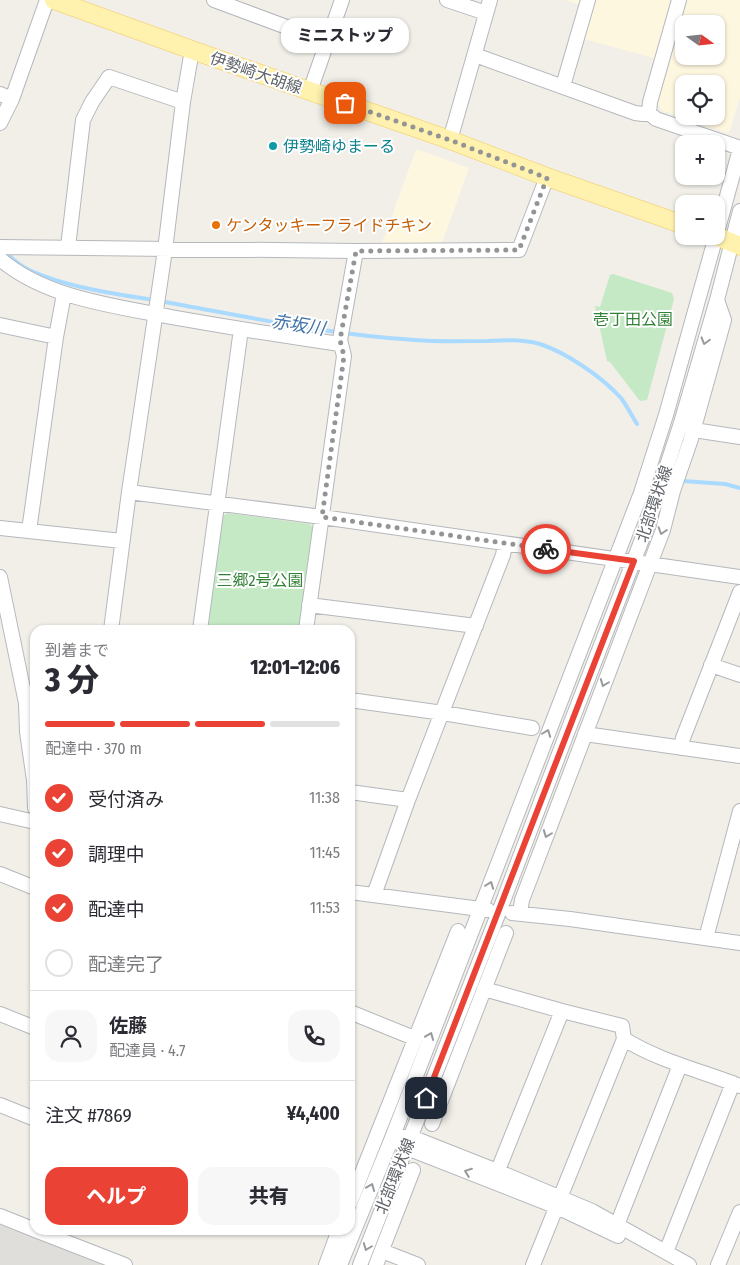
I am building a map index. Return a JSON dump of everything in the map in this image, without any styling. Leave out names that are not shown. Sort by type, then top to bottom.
[{"type":"main road","name":"伊勢崎大胡線","points":[[54,0],[450,140],[547,178],[675,222]]},
{"type":"street","points":[[0,123],[6,97],[47,0]]},
{"type":"street","points":[[214,0],[327,42]]},
{"type":"street","points":[[310,91],[342,0]]},
{"type":"street","points":[[447,0],[488,7],[450,140]]},
{"type":"street","points":[[564,86],[588,0]]},
{"type":"street","points":[[649,113],[650,102],[679,0]]},
{"type":"street","points":[[112,625],[128,492],[166,250],[183,102],[192,50]]},
{"type":"street","points":[[475,55],[635,113],[649,113],[656,119],[740,149]]},
{"type":"street","points":[[68,247],[83,120],[92,102],[109,77],[183,102]]},
{"type":"street","name":"北部環状線","points":[[725,228],[740,149]]},
{"type":"street","points":[[0,247],[166,250],[519,250],[547,178]]},
{"type":"street","name":"北部環状線","points":[[725,236],[740,211]]},
{"type":"street","name":"北部環状線","points":[[355,1219],[392,1138],[549,728],[616,560],[641,493],[721,245]]},
{"type":"street","name":"北部環状線","points":[[360,1265],[500,912],[566,733],[634,561],[674,446],[717,300],[722,245]]},
{"type":"street","points":[[307,625],[344,356],[340,344],[356,251]]},
{"type":"street","points":[[0,260],[13,271],[64,294],[110,306],[156,311],[241,329],[340,344]]},
{"type":"street","points":[[29,531],[56,337],[64,294]]},
{"type":"street","points":[[520,913],[522,900],[663,530],[673,491],[694,430],[724,320],[717,300]]},
{"type":"street","points":[[0,326],[56,337]]},
{"type":"street","points":[[201,625],[241,329]]},
{"type":"street","points":[[694,430],[740,437]]},
{"type":"street","points":[[128,492],[322,517],[740,577]]},
{"type":"street","points":[[0,528],[122,541]]},
{"type":"street","points":[[374,895],[408,800],[443,713],[506,544]]},
{"type":"street","points":[[0,577],[26,702],[30,753]]},
{"type":"street","points":[[681,748],[683,738],[740,592]]},
{"type":"street","points":[[309,604],[476,626]]},
{"type":"street","points":[[711,666],[740,674]]},
{"type":"street","points":[[355,701],[532,728]]},
{"type":"street","points":[[585,734],[740,756]]},
{"type":"street","points":[[355,793],[408,800]]},
{"type":"street","points":[[706,938],[734,854],[740,811]]},
{"type":"street","points":[[0,814],[30,821]]},
{"type":"street","points":[[0,874],[30,886]]},
{"type":"street","points":[[355,893],[740,943]]},
{"type":"street","points":[[355,1190],[458,931]]},
{"type":"street","points":[[432,1124],[506,933]]},
{"type":"street","points":[[487,944],[487,983]]},
{"type":"street","points":[[487,983],[562,1011],[622,1026],[624,1039],[534,1265]]},
{"type":"street","points":[[421,1022],[441,1008]]},
{"type":"street","points":[[495,1176],[562,1011]]},
{"type":"street","points":[[0,1014],[30,1026]]},
{"type":"street","points":[[355,1014],[414,1038]]},
{"type":"street","points":[[624,1039],[680,1064],[736,1084],[668,1258]]},
{"type":"street","points":[[617,1225],[680,1064]]},
{"type":"street","points":[[403,1066],[407,1096]]},
{"type":"street","points":[[426,1098],[449,1079]]},
{"type":"street","points":[[0,1105],[30,1117]]},
{"type":"street","points":[[392,1138],[495,1176],[617,1225],[668,1258]]},
{"type":"street","points":[[376,1265],[413,1170]]},
{"type":"street","points":[[388,1194],[392,1225]]},
{"type":"street","points":[[559,1202],[611,1232],[668,1258],[689,1265]]},
{"type":"street","points":[[718,1265],[740,1212]]},
{"type":"street","points":[[0,1216],[30,1227]]},
{"type":"street","points":[[50,1235],[125,1265]]},
{"type":"street","points":[[326,1265],[338,1235]]},
{"type":"street","name":"北部環状線","points":[[340,1265],[350,1235]]},
{"type":"street","points":[[382,1251],[418,1265]]},
{"type":"shaded area","points":[[565,0],[740,0],[740,97],[730,131],[727,133],[704,125],[725,125],[725,75],[675,75],[675,115],[661,110],[658,103],[669,62],[572,36],[581,5]]},
{"type":"shaded area","points":[[416,149],[469,168],[442,243],[382,244]]},
{"type":"shaded area","points":[[0,1222],[109,1265],[0,1265]]},
{"type":"green space","name":"壱丁田公園","points":[[613,274],[672,293],[674,299],[647,400],[640,401],[610,362],[607,361],[595,306],[600,307],[610,275]]},
{"type":"green space","name":"三郷2号公園","points":[[227,513],[310,524],[315,530],[302,625],[207,625],[222,517]]},
{"type":"waterway","name":"赤坂川","points":[[5,251],[16,262],[29,270],[62,282],[290,325],[384,338],[451,341],[514,340],[540,344],[584,366],[604,382],[621,398],[637,424]]},
{"type":"waterway","name":"赤坂川","points":[[683,481],[725,484],[740,488]]},
{"type":"way so far","points":[[345,103],[450,140],[547,178],[519,250],[356,251],[340,340],[344,356],[322,517],[546,549]]},
{"type":"place","name":"ミニストップ","points":[[345,103]]},
{"type":"place","name":"伊勢崎ゆまーる","points":[[273,146]]},
{"type":"place","name":"ケンタッキーフライドチキン","points":[[216,225]]},
{"type":"route","points":[[426,1098],[500,912],[566,733],[634,561],[546,549]]}]
